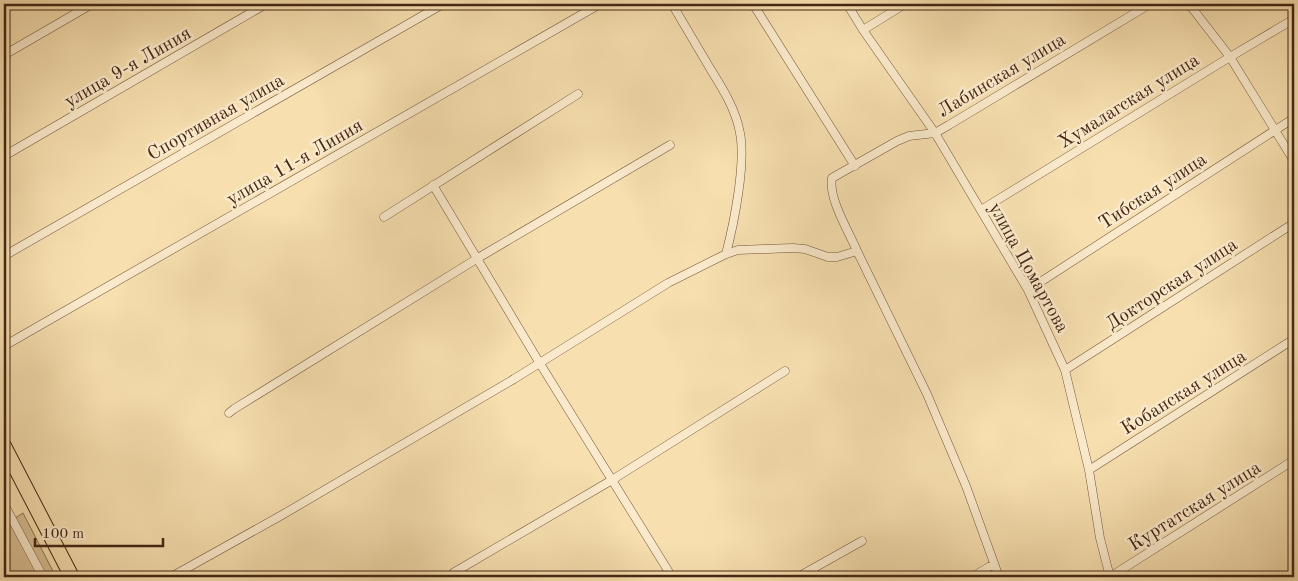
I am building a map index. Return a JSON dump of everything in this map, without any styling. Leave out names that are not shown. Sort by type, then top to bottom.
[{"type":"highway","points":[[4,446],[72,577]]},
{"type":"street","points":[[4,55],[92,4]]},
{"type":"street","name":"улица 9-я Линия","points":[[4,156],[266,4]]},
{"type":"street","name":"Спортивная улица","points":[[4,256],[443,4]]},
{"type":"street","name":"улица 11-я Линия","points":[[4,346],[600,4]]},
{"type":"street","points":[[672,4],[722,88],[734,113],[740,132],[742,148],[741,168],[732,232],[726,254]]},
{"type":"street","points":[[753,4],[855,166]]},
{"type":"street","name":"улица Цомартова","points":[[847,4],[935,133],[981,210],[1028,290],[1065,370],[1089,470],[1100,538],[1110,577]]},
{"type":"street","points":[[863,30],[905,4]]},
{"type":"street","name":"Лабинская улица","points":[[857,251],[830,186],[832,178],[908,136],[935,133],[950,126],[1150,4]]},
{"type":"street","points":[[1189,4],[1230,56],[1294,161]]},
{"type":"street","name":"Хумалагская улица","points":[[981,210],[1230,56],[1294,19]]},
{"type":"street","points":[[384,216],[578,94]]},
{"type":"street","name":"Тибская улица","points":[[1028,290],[1294,118]]},
{"type":"street","points":[[229,414],[234,409],[478,258],[670,145]]},
{"type":"street","points":[[433,185],[539,362],[672,577]]},
{"type":"street","name":"Докторская улица","points":[[1065,370],[1294,223]]},
{"type":"street","points":[[171,577],[282,515],[514,379],[668,283],[738,250],[793,248],[805,249],[828,257],[837,257],[857,251],[927,394],[966,486],[999,577]]},
{"type":"street","name":"Кобанская улица","points":[[1089,470],[1294,339]]},
{"type":"street","points":[[453,573],[612,480],[785,371]]},
{"type":"street","name":"Куртатская улица","points":[[1110,577],[1294,460]]},
{"type":"street","points":[[4,504],[43,577]]},
{"type":"street","points":[[798,577],[862,541]]},
{"type":"street","points":[[972,577],[994,564]]},
{"type":"shaded area","points":[[23,513],[56,577],[4,577],[4,525]]}]
